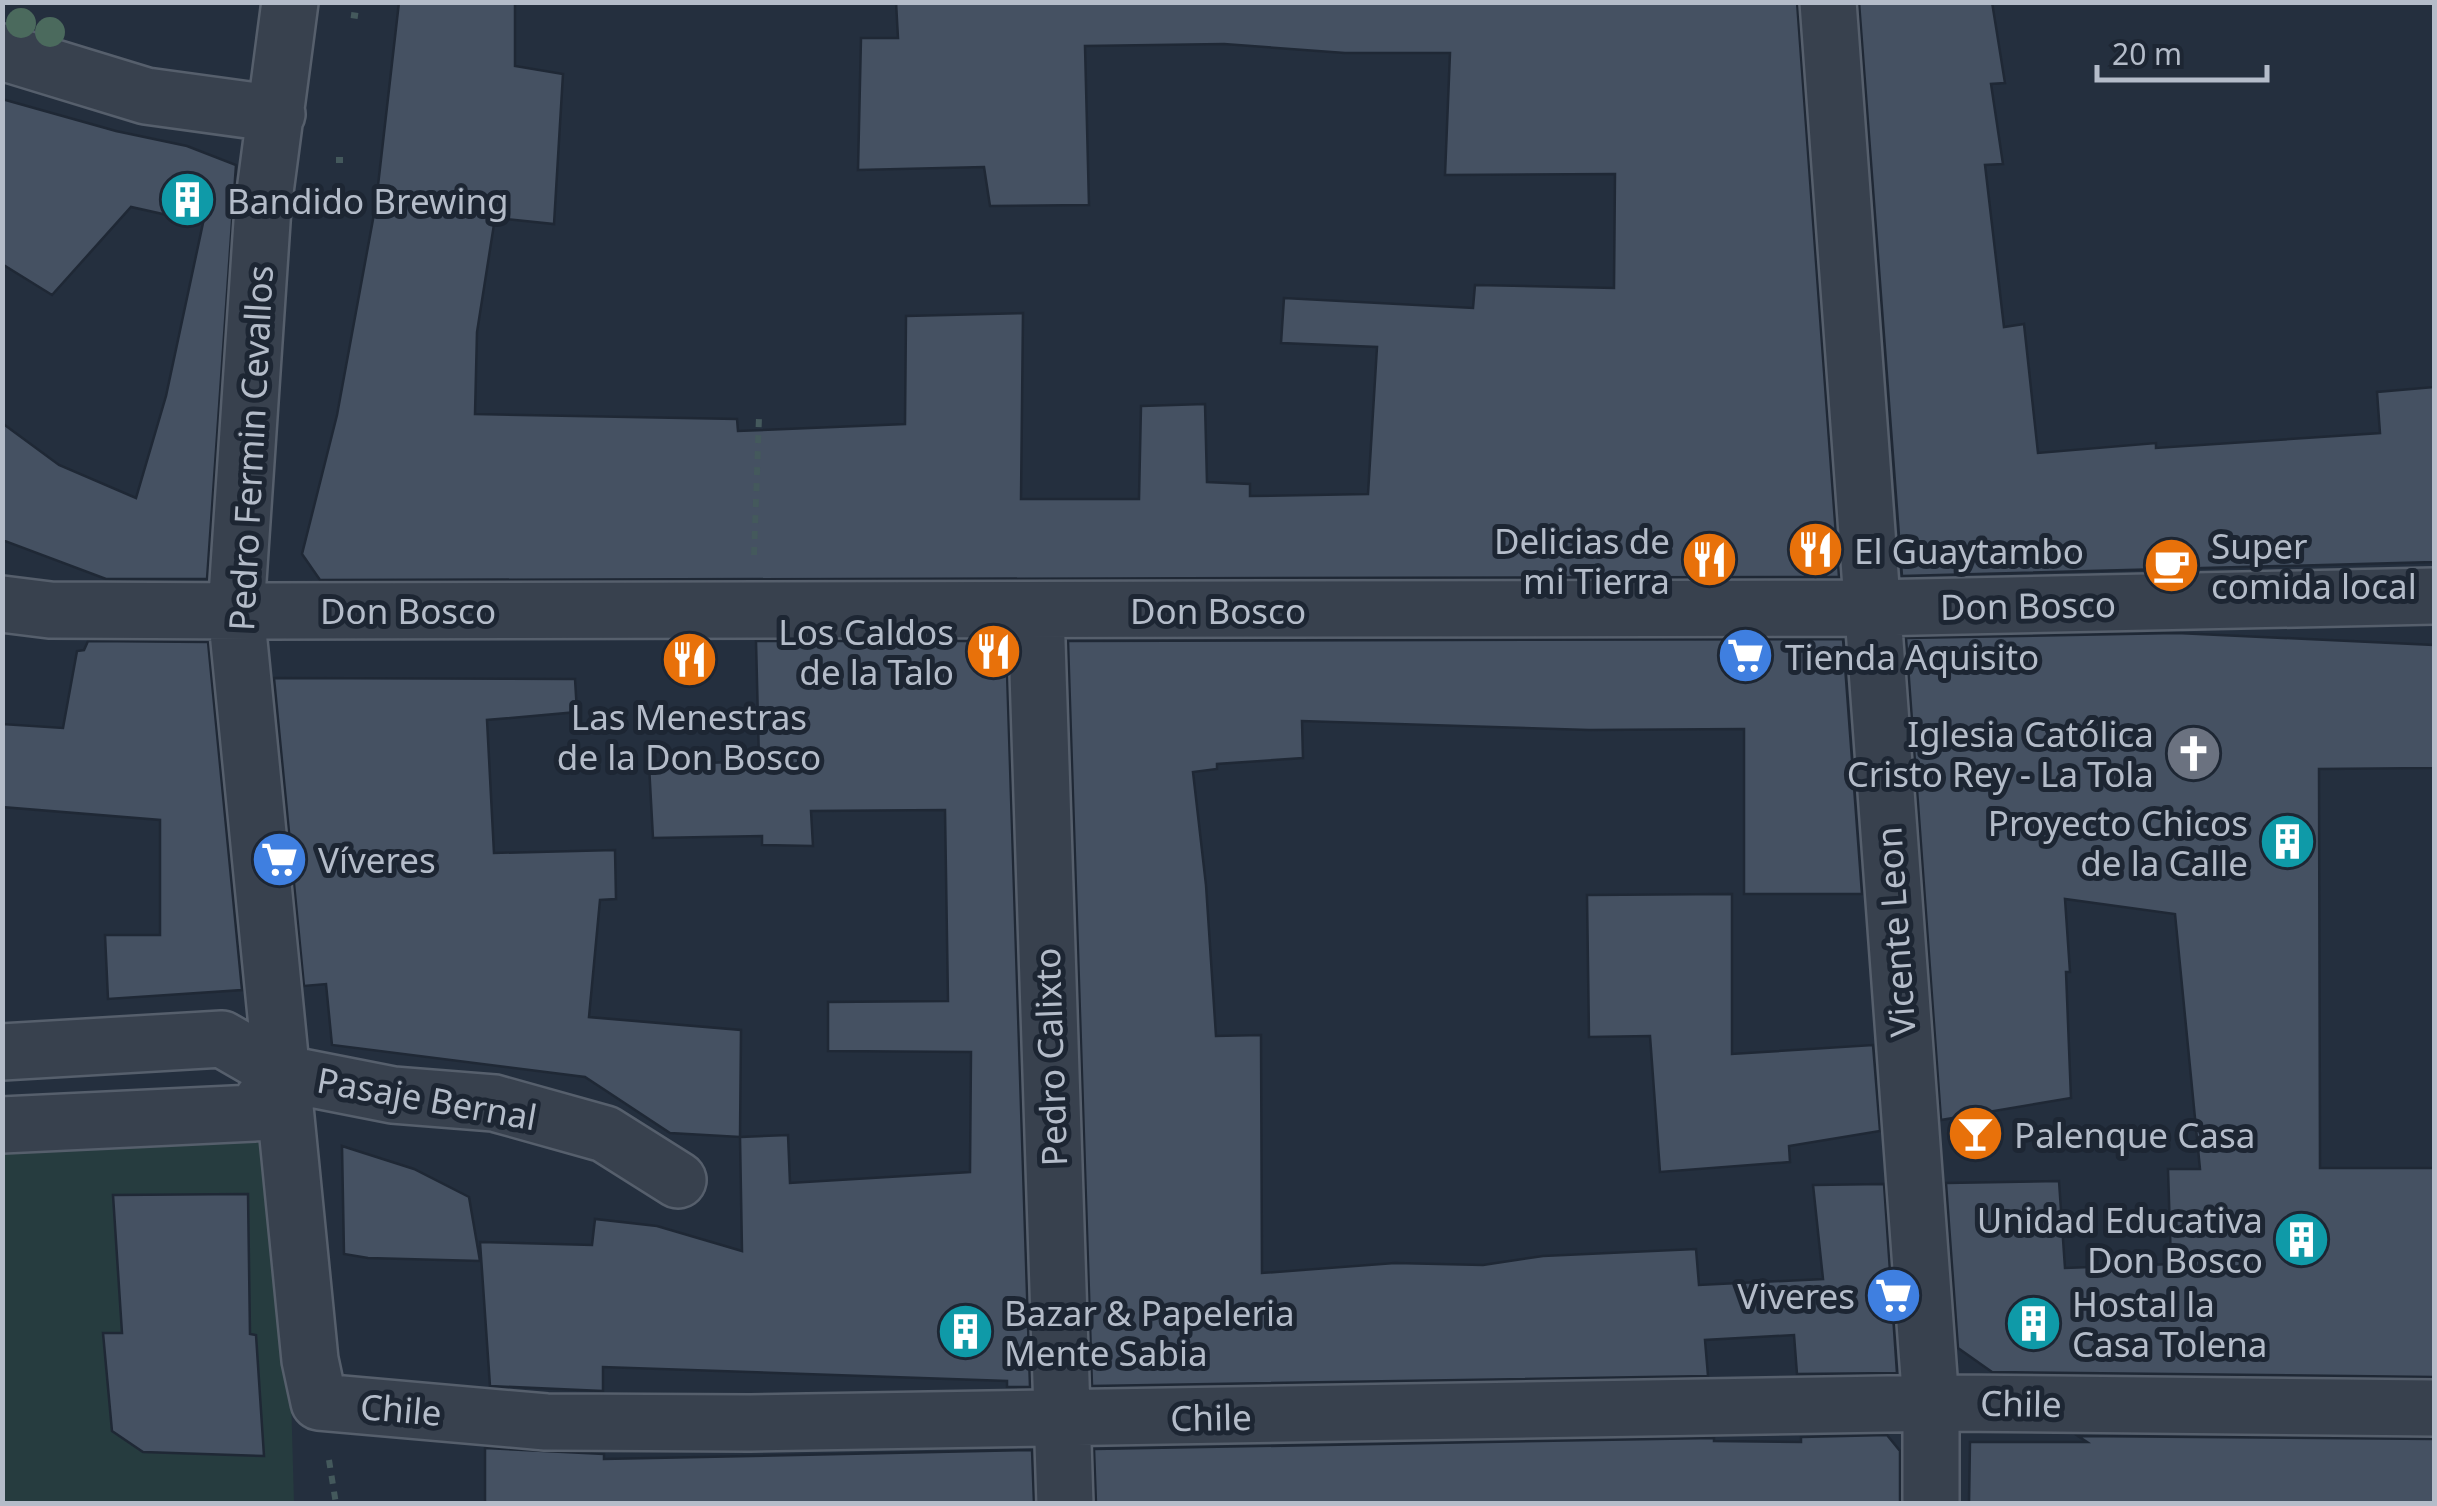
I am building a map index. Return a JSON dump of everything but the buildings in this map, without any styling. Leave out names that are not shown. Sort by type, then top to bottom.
[{"type":"street","name":"Pedro Fermin Cevallos","points":[[281,1073],[236,611],[263,207],[290,2]]},
{"type":"street","name":"Vicente Leon","points":[[1828,2],[1932,1404],[1931,1504]]},
{"type":"street","points":[[2,52],[146,96],[278,114]]},
{"type":"street","name":"Don Bosco","points":[[2,604],[50,610],[236,611],[1871,608],[2434,596]]},
{"type":"street","name":"Pedro Calixto","points":[[1036,610],[1065,1504]]},
{"type":"street","points":[[2,1052],[222,1039],[281,1073],[254,1113],[2,1124]]},
{"type":"street","name":"Chile","points":[[281,1073],[310,1360],[319,1402],[546,1422],[1063,1420],[1932,1404],[2434,1408]]},
{"type":"street","name":"Pasaje Bernal","points":[[281,1073],[393,1095],[494,1103],[605,1134],[678,1180]]},
{"type":"path","points":[[754,571],[758,417]]},
{"type":"green space","points":[[284,1141],[294,1503],[3,1503],[2,1153]]},
{"type":"place","name":"Bandido Brewing","points":[[188,200]]},
{"type":"place","name":"El Guaytambo","points":[[1815,550]]},
{"type":"place","name":"Delicias de mi Tierra","points":[[1709,560]]},
{"type":"place","name":"Super comida local","points":[[2172,565]]},
{"type":"place","name":"Los Caldos de la Talo","points":[[993,651]]},
{"type":"place","name":"Tienda Aquisito","points":[[1746,656]]},
{"type":"place","name":"Las Menestras de la Don Bosco","points":[[689,660]]},
{"type":"place","name":"Iglesia Católica Cristo Rey - La Tola","points":[[2193,753]]},
{"type":"place","name":"Proyecto Chicos de la Calle","points":[[2287,842]]},
{"type":"place","name":"Víveres","points":[[279,859]]},
{"type":"place","name":"Palenque Casa","points":[[1975,1134]]},
{"type":"place","name":"Unidad Educativa Don Bosco","points":[[2302,1239]]},
{"type":"place","name":"Viveres","points":[[1894,1295]]},
{"type":"place","name":"Hostal la Casa Tolena","points":[[2033,1323]]},
{"type":"place","name":"Bazar & Papeleria Mente Sabia","points":[[965,1332]]}]
